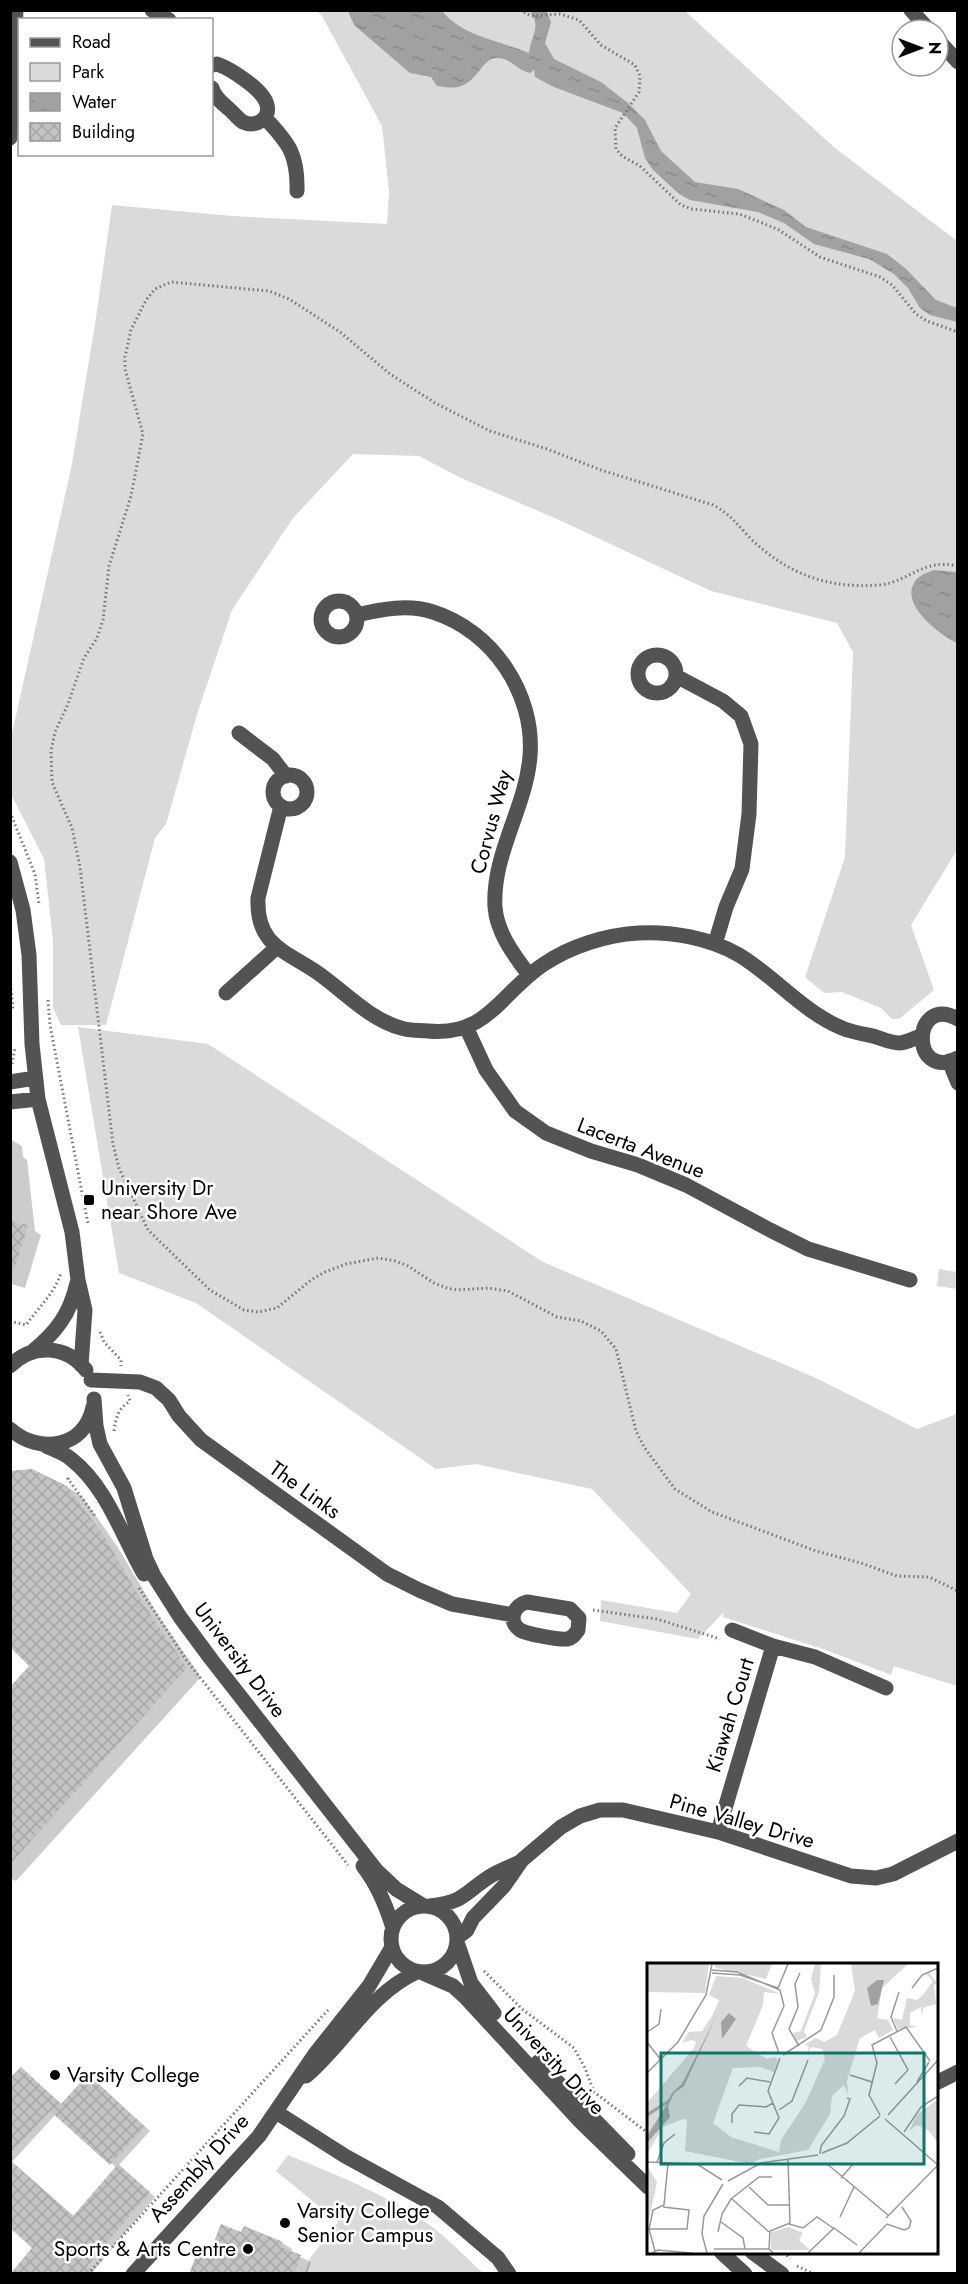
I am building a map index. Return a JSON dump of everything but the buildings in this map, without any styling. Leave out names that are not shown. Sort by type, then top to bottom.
[{"type":"street","points":[[10,138],[12,55],[16,10]]},
{"type":"street","points":[[152,10],[166,18]]},
{"type":"street","points":[[213,65],[217,64],[237,74],[263,97],[267,104],[265,118],[259,123],[244,122],[214,99]]},
{"type":"street","points":[[265,118],[279,132],[293,153],[297,191]]},
{"type":"street","name":"Corvus Way","points":[[357,615],[381,609],[406,608],[433,612],[453,621],[476,636],[494,651],[512,676],[523,701],[529,726],[530,756],[526,784],[500,863],[495,890],[495,909],[501,930],[513,953],[529,975]]},
{"type":"street","points":[[676,676],[723,701],[741,716],[751,744],[749,814],[742,869],[714,944]]},
{"type":"street","points":[[239,733],[273,759],[286,776]]},
{"type":"street","points":[[291,775],[301,779],[305,784],[306,800],[298,807],[287,809],[281,806],[275,798],[277,782],[286,776],[291,775]]},
{"type":"street","points":[[281,806],[258,898],[257,911],[266,935],[276,948],[315,971],[378,1018],[401,1029],[439,1032],[467,1029],[490,1013],[529,975],[545,963],[598,940],[640,933],[689,937],[714,944],[739,955],[805,1006],[842,1028],[899,1043],[921,1036]]},
{"type":"street","points":[[10,862],[23,910],[30,956],[32,1044],[38,1099],[72,1232],[78,1280],[85,1310],[81,1365]]},
{"type":"street","points":[[226,993],[276,948]]},
{"type":"street","points":[[957,1019],[948,1015],[933,1017],[927,1022],[921,1036],[924,1050],[929,1056],[935,1060],[953,1059],[957,1083]]},
{"type":"street","name":"Lacerta Avenue","points":[[467,1029],[486,1070],[514,1111],[546,1133],[591,1151],[638,1165],[686,1185],[808,1249],[910,1280]]},
{"type":"street","points":[[10,1082],[35,1078]]},
{"type":"street","points":[[10,1102],[38,1099]]},
{"type":"street","points":[[10,1366],[53,1334],[72,1304],[78,1280]]},
{"type":"street","points":[[33,1351],[46,1349],[71,1356],[81,1365],[91,1380]]},
{"type":"street","name":"The Links","points":[[91,1380],[140,1382],[156,1388],[169,1400],[179,1416],[201,1440],[387,1574],[452,1604],[513,1615]]},
{"type":"street","name":"University Drive","points":[[91,1380],[100,1444],[124,1488],[146,1559],[180,1617],[377,1871],[396,1889],[426,1906]]},
{"type":"street","points":[[46,1446],[74,1437],[91,1414],[94,1399]]},
{"type":"street","name":"University Drive","points":[[11,1430],[33,1444],[46,1446],[70,1458],[90,1477],[105,1500],[166,1613],[202,1664],[368,1872],[387,1907],[393,1928]]},
{"type":"street","points":[[527,1602],[570,1609],[577,1614],[580,1622],[578,1630],[573,1636],[565,1639],[521,1631],[515,1625],[513,1615],[517,1607],[527,1602]]},
{"type":"street","name":"Kiawah Court","points":[[737,1632],[773,1646],[815,1657],[886,1688]]},
{"type":"street","name":"Kiawah Court","points":[[718,1832],[773,1646]]},
{"type":"street","name":"Pine Valley Drive","points":[[426,1906],[449,1904],[458,1900],[489,1876],[522,1860],[561,1827],[580,1816],[600,1810],[623,1810],[718,1832],[850,1876],[876,1878],[894,1874],[957,1841]]},
{"type":"street","name":"Pine Valley Drive","points":[[458,1941],[473,1918],[504,1886],[522,1860]]},
{"type":"street","points":[[426,1906],[440,1909],[449,1916],[455,1926],[458,1941],[449,1962],[433,1972],[420,1972],[401,1963],[392,1947],[393,1928],[404,1912],[426,1906]]},
{"type":"street","name":"University Drive","points":[[458,1941],[471,1983],[483,2000],[527,2050],[647,2173]]},
{"type":"street","name":"Assembly Drive","points":[[133,2274],[259,2136],[315,2054],[369,1986],[392,1947]]},
{"type":"street","name":"University Drive","points":[[420,1972],[453,1986],[465,1997],[587,2128],[647,2186]]},
{"type":"street","name":"Assembly Drive","points":[[292,2088],[324,2062],[380,1997],[408,1976],[420,1972]]},
{"type":"street","points":[[938,2082],[957,2072]]},
{"type":"street","points":[[276,2112],[345,2156],[438,2207],[498,2258],[509,2274]]},
{"type":"street","points":[[722,2254],[745,2274]]},
{"type":"street","points":[[753,2254],[782,2274]]},
{"type":"path","points":[[520,10],[531,16],[560,14],[579,20],[601,45],[635,64],[641,84],[639,92],[615,128],[616,149],[622,156],[640,166],[681,205],[692,209],[739,214],[779,230],[820,257],[880,277],[892,285],[916,314],[957,333]]},
{"type":"path","points":[[957,566],[939,564],[929,566],[884,584],[863,586],[837,585],[808,577],[776,558],[751,538],[728,512],[713,505],[601,470],[547,449],[490,431],[435,403],[390,374],[340,332],[289,299],[260,290],[171,282],[155,289],[131,330],[125,357],[125,369],[143,435],[136,461],[131,496],[109,566],[103,620],[97,638],[84,658],[68,704],[55,732],[51,751],[52,782],[72,828],[80,867],[113,1144],[119,1168],[148,1230],[210,1290],[244,1310],[258,1312],[278,1308],[311,1280],[325,1272],[378,1258],[408,1266],[434,1283],[447,1288],[457,1290],[488,1288],[508,1291],[557,1317],[581,1321],[601,1331],[616,1349],[636,1431],[644,1447],[675,1489],[712,1512],[816,1551],[861,1563],[897,1576],[929,1577],[957,1591]]},
{"type":"path","points":[[10,812],[34,874],[41,914]]},
{"type":"path","points":[[48,997],[50,1025],[89,1235]]},
{"type":"path","points":[[10,1321],[26,1325],[57,1285],[62,1269]]},
{"type":"path","points":[[100,1325],[104,1342],[121,1360],[130,1401],[121,1407],[116,1416],[114,1435],[100,1444]]},
{"type":"path","points":[[79,1466],[68,1479],[99,1522]]},
{"type":"path","points":[[134,1580],[187,1661],[352,1871]]},
{"type":"path","points":[[577,1614],[596,1609],[646,1617],[670,1622],[721,1640],[734,1639],[737,1632]]},
{"type":"path","points":[[483,1969],[522,2009],[574,2048],[594,2092],[647,2132]]},
{"type":"path","points":[[88,2274],[334,2003]]},
{"type":"path","points":[[799,2268],[814,2274]]},
{"type":"green space","points":[[316,11],[685,11],[835,148],[957,241],[957,850],[911,925],[934,990],[899,1019],[892,1019],[881,1008],[842,992],[824,993],[805,977],[845,857],[853,652],[837,623],[711,591],[557,519],[461,478],[419,456],[353,454],[293,518],[232,610],[198,711],[166,824],[155,838],[106,1025],[61,1025],[53,1008],[53,940],[44,859],[11,794],[11,738],[72,464],[112,205],[232,216],[387,224],[389,191],[382,126],[322,16]]},
{"type":"green space","points":[[78,1027],[208,1044],[543,1262],[816,1378],[917,1429],[957,1414],[957,1686],[894,1666],[891,1675],[826,1650],[723,1617],[724,1612],[698,1639],[600,1621],[601,1600],[677,1613],[691,1594],[592,1489],[476,1464],[436,1469],[196,1303],[119,1273]]},
{"type":"green space","points":[[939,1269],[957,1272],[957,1289],[937,1286]]},
{"type":"green space","points":[[288,2155],[360,2186],[412,2213],[442,2235],[483,2273],[305,2273],[310,2258],[338,2222],[276,2171]]},
{"type":"water","points":[[348,11],[442,11],[451,20],[471,32],[529,53],[535,27],[530,11],[547,11],[551,22],[545,43],[554,59],[601,82],[628,103],[645,120],[661,151],[695,182],[738,189],[784,210],[806,227],[887,254],[905,268],[936,300],[957,308],[957,322],[930,315],[920,308],[908,288],[894,274],[869,259],[814,244],[784,223],[758,212],[690,200],[679,194],[652,169],[645,158],[637,128],[623,113],[554,87],[535,77],[534,69],[531,73],[526,72],[511,62],[497,58],[488,62],[472,79],[461,86],[452,88],[437,86],[431,77],[410,73],[354,25]]},
{"type":"water","points":[[933,570],[957,572],[957,643],[932,627],[917,610],[913,601],[911,592],[915,581]]},
{"type":"place","name":"University Dr near Shore Ave","points":[[89,1200]]},
{"type":"place","name":"Varsity College","points":[[55,2075]]},
{"type":"place","name":"Varsity College Senior Campus","points":[[285,2223]]},
{"type":"place","name":"Sports & Arts Centre","points":[[248,2249]]}]
